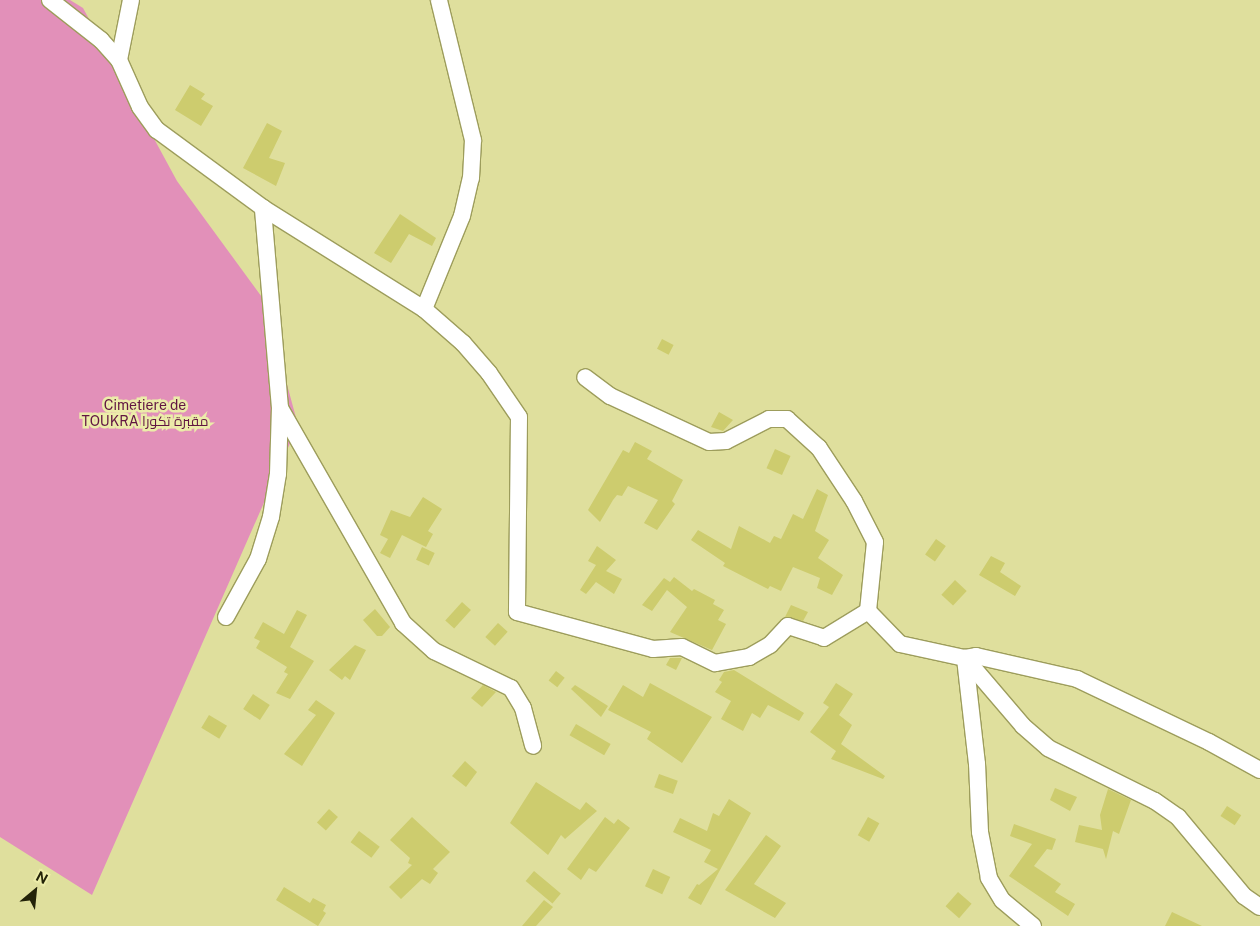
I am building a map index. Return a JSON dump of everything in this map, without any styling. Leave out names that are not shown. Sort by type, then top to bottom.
[{"type":"street","points":[[50,0],[101,40],[119,60],[140,106],[157,130],[263,208],[424,309],[463,343],[489,373],[519,417],[517,612],[652,650],[682,647],[716,663],[749,657],[770,644],[788,626],[824,638],[868,611]]},
{"type":"street","points":[[119,60],[130,0]]},
{"type":"street","points":[[424,309],[462,216],[471,178],[473,140],[439,0]]},
{"type":"street","points":[[226,617],[258,559],[271,517],[278,474],[280,408],[263,208]]},
{"type":"street","points":[[585,377],[610,396],[709,442],[726,441],[769,419],[787,418],[818,448],[854,501],[875,542],[868,611],[900,644],[965,658],[976,656],[1077,679],[1209,742],[1260,770]]},
{"type":"street","points":[[280,408],[403,623],[434,651],[511,688],[523,708],[533,746]]},
{"type":"street","points":[[965,658],[1023,726],[1048,748],[1155,801],[1178,817],[1244,896],[1260,907]]},
{"type":"street","points":[[965,658],[977,764],[980,832],[989,878],[1002,900],[1033,926]]},
{"type":"green space","name":"Cimetiere de TOUKRA مقبرة تكورا","points":[[0,0],[70,0],[83,8],[177,181],[264,300],[298,425],[92,895],[0,837]]},
{"type":"building","points":[[190,85],[205,94],[201,99],[213,106],[201,126],[175,110]]},
{"type":"building","points":[[267,123],[282,131],[269,158],[285,163],[276,186],[243,168]]},
{"type":"building","points":[[400,214],[436,238],[432,246],[409,234],[391,263],[374,253]]},
{"type":"building","points":[[662,339],[674,345],[669,355],[657,349]]},
{"type":"building","points":[[719,412],[733,420],[723,431],[711,427]]},
{"type":"building","points":[[635,442],[652,451],[647,459],[683,480],[672,501],[675,504],[657,530],[644,523],[658,500],[628,486],[622,496],[617,495],[613,500],[600,522],[588,510],[623,450],[629,453]]},
{"type":"building","points":[[775,449],[791,456],[782,475],[766,468]]},
{"type":"building","points":[[817,489],[828,495],[815,531],[829,540],[818,558],[843,575],[832,595],[817,588],[820,578],[793,567],[781,591],[770,586],[768,589],[723,566],[725,563],[691,540],[698,530],[731,549],[739,526],[770,543],[774,536],[781,539],[793,514],[803,519]]},
{"type":"building","points":[[423,497],[442,509],[428,531],[433,534],[426,547],[402,535],[390,558],[380,553],[388,539],[380,535],[391,510],[410,517]]},
{"type":"building","points":[[936,539],[946,546],[935,561],[925,555]]},
{"type":"building","points":[[597,546],[616,560],[606,571],[622,579],[614,594],[596,582],[586,594],[580,590],[596,565],[588,561]]},
{"type":"building","points":[[422,547],[435,553],[429,566],[416,560]]},
{"type":"building","points":[[991,556],[1005,563],[1000,572],[1021,586],[1015,596],[979,575]]},
{"type":"building","points":[[674,577],[692,591],[694,589],[715,600],[713,604],[724,610],[718,620],[726,624],[712,650],[670,632],[687,607],[667,590],[652,611],[642,605],[664,578],[670,582]]},
{"type":"building","points":[[955,580],[967,591],[953,606],[941,595]]},
{"type":"building","points":[[462,602],[471,610],[454,629],[445,621]]},
{"type":"building","points":[[791,605],[808,612],[803,621],[785,617]]},
{"type":"building","points":[[375,609],[390,627],[382,636],[377,636],[363,620]]},
{"type":"building","points":[[297,610],[307,615],[290,647],[314,661],[290,699],[276,693],[288,674],[284,672],[287,667],[256,648],[260,641],[254,638],[263,622],[284,634]]},
{"type":"building","points":[[498,623],[508,632],[495,646],[485,637]]},
{"type":"building","points":[[355,645],[366,650],[350,680],[345,676],[342,680],[329,670]]},
{"type":"building","points":[[670,658],[682,658],[676,670],[666,665]]},
{"type":"building","points":[[734,670],[804,713],[799,721],[768,705],[760,718],[752,713],[743,731],[721,719],[731,701],[715,692],[722,682],[719,680],[724,672]]},
{"type":"building","points":[[556,671],[565,678],[557,687],[549,680]]},
{"type":"building","points":[[650,683],[712,717],[682,763],[647,739],[651,732],[608,710],[623,685],[643,697]]},
{"type":"building","points":[[836,683],[853,694],[839,715],[852,725],[841,744],[885,776],[883,779],[831,759],[836,751],[810,732],[829,707],[823,703]]},
{"type":"building","points":[[483,685],[496,692],[482,707],[471,698]]},
{"type":"building","points":[[575,685],[608,706],[601,717],[571,689]]},
{"type":"building","points":[[253,694],[270,705],[260,720],[243,709]]},
{"type":"building","points":[[316,700],[335,713],[302,766],[284,754],[316,715],[308,710]]},
{"type":"building","points":[[209,715],[227,726],[219,739],[201,728]]},
{"type":"building","points":[[576,724],[611,744],[604,755],[570,735]]},
{"type":"building","points":[[465,761],[477,772],[466,787],[452,776]]},
{"type":"building","points":[[659,774],[678,781],[673,794],[654,787]]},
{"type":"building","points":[[536,782],[580,810],[586,802],[597,811],[565,839],[561,835],[548,855],[510,823]]},
{"type":"building","points":[[1055,788],[1077,797],[1070,811],[1050,800]]},
{"type":"building","points":[[1108,789],[1131,800],[1119,834],[1113,831],[1106,859],[1103,849],[1075,842],[1079,825],[1102,830],[1100,815]]},
{"type":"building","points":[[729,799],[751,813],[701,905],[688,898],[697,884],[699,885],[718,869],[704,862],[711,850],[673,832],[680,818],[707,831],[713,813],[719,816]]},
{"type":"building","points":[[1227,806],[1241,815],[1235,825],[1220,816]]},
{"type":"building","points":[[329,809],[338,817],[326,830],[317,822]]},
{"type":"building","points":[[412,817],[450,852],[433,869],[438,873],[430,884],[422,879],[401,899],[389,887],[412,865],[408,863],[410,858],[390,840]]},
{"type":"building","points":[[605,817],[614,824],[618,819],[630,828],[596,872],[589,868],[581,880],[567,869]]},
{"type":"building","points":[[868,817],[879,823],[869,842],[858,835]]},
{"type":"building","points":[[1014,824],[1056,839],[1052,850],[1047,849],[1034,866],[1061,884],[1055,892],[1075,904],[1068,916],[1009,876],[1032,844],[1010,836]]},
{"type":"building","points":[[359,831],[380,847],[371,858],[351,842]]},
{"type":"building","points":[[766,835],[781,846],[754,884],[786,903],[775,918],[725,890]]},
{"type":"building","points":[[653,869],[670,877],[662,894],[645,886]]},
{"type":"building","points":[[534,871],[561,893],[552,903],[526,881]]},
{"type":"building","points":[[284,887],[310,903],[313,898],[326,905],[323,911],[326,913],[318,926],[276,900]]},
{"type":"building","points":[[958,892],[972,904],[959,918],[946,906]]},
{"type":"building","points":[[544,900],[553,907],[536,926],[522,926]]},
{"type":"building","points":[[1172,912],[1202,926],[1165,926]]}]
